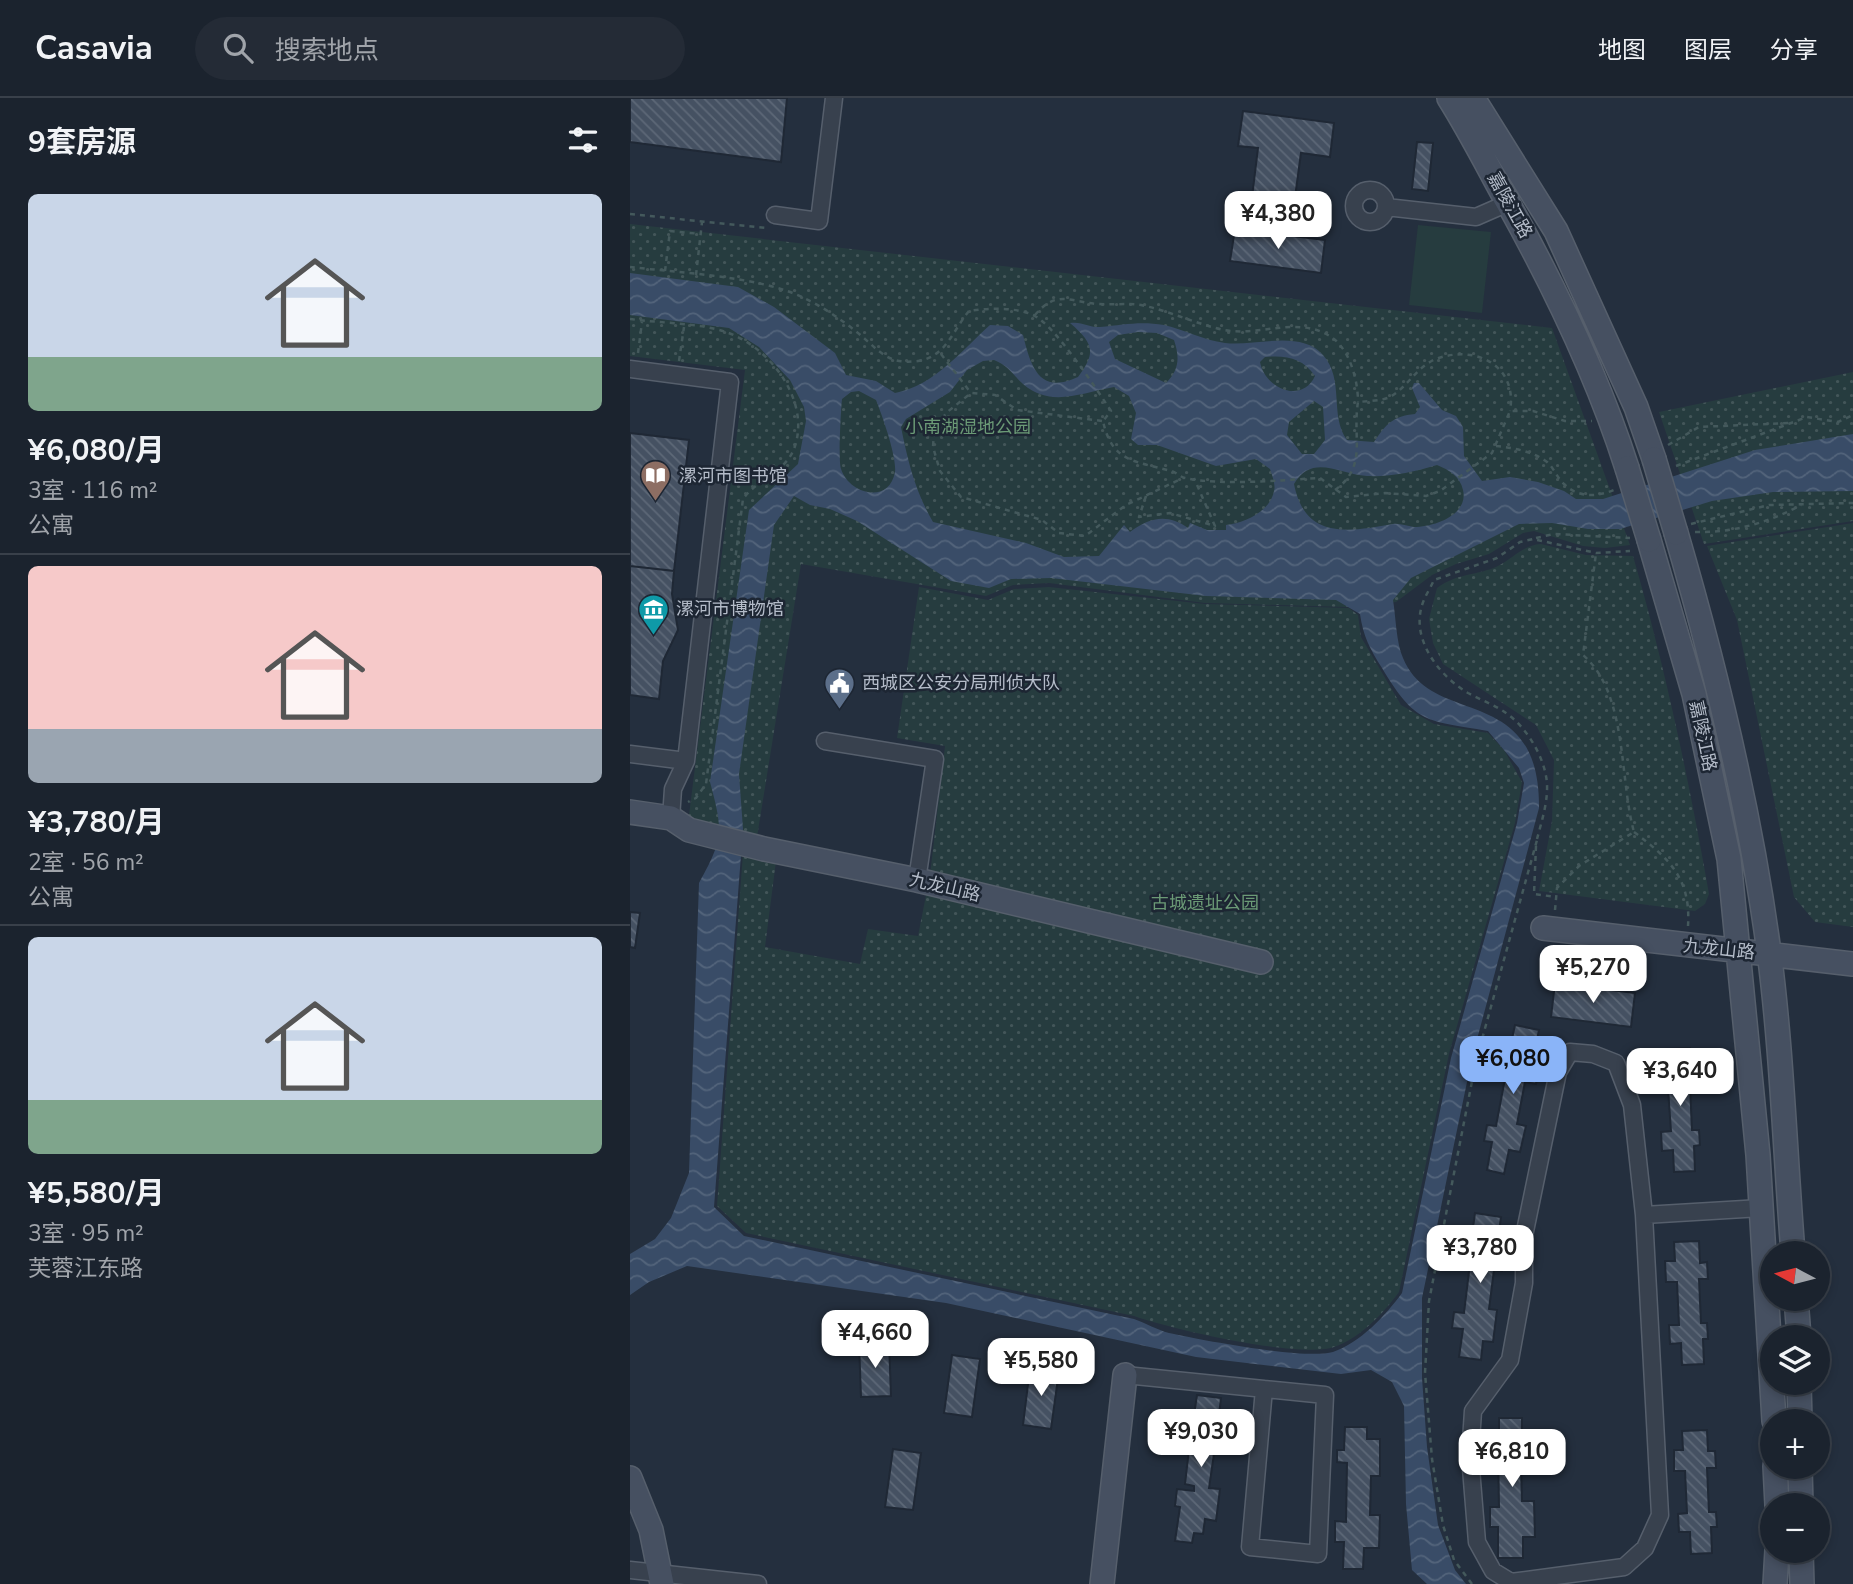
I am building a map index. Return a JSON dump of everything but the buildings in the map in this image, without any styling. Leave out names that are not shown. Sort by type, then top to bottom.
[{"type":"street","points":[[775,215],[819,221],[834,98]]},
{"type":"street","name":"嘉陵江路","points":[[1449,98],[1472,133],[1542,263],[1605,409],[1627,468],[1640,545],[1694,694],[1729,859],[1762,1208],[1773,1409]]},
{"type":"street","name":"嘉陵江路","points":[[1474,98],[1556,231],[1636,407],[1660,453],[1685,532],[1732,750],[1769,955],[1792,1241]]},
{"type":"street","points":[[1386,207],[1476,217],[1508,203]]},
{"type":"street","points":[[630,369],[679,368],[730,382],[686,761],[673,789],[677,817]]},
{"type":"street","points":[[825,740],[935,758],[917,880]]},
{"type":"street","points":[[630,754],[686,761]]},
{"type":"street","name":"九龙山路","points":[[630,812],[677,817],[764,849],[917,880],[1261,962]]},
{"type":"street","name":"九龙山路","points":[[1543,928],[1853,964]]},
{"type":"street","points":[[1570,1052],[1593,1054],[1615,1063],[1632,1105],[1644,1215],[1660,1515],[1645,1548],[1624,1567],[1511,1582],[1493,1571],[1477,1542],[1470,1456],[1473,1411],[1510,1360],[1524,1283],[1524,1236],[1558,1072],[1570,1052]]},
{"type":"street","points":[[1644,1215],[1762,1208]]},
{"type":"street","points":[[1102,1584],[1125,1375],[1325,1395],[1318,1554],[1250,1547],[1264,1389]]},
{"type":"street","points":[[630,1478],[651,1530],[661,1579]]},
{"type":"street","points":[[1775,1584],[1776,1563]]},
{"type":"street","points":[[1801,1563],[1802,1584]]},
{"type":"street","points":[[630,1570],[661,1579],[758,1584]]},
{"type":"path","points":[[630,214],[773,229],[775,215]]},
{"type":"path","points":[[696,275],[702,222]]},
{"type":"path","points":[[665,271],[670,231],[701,234]]},
{"type":"path","points":[[630,267],[762,285],[802,297],[859,334],[876,352],[898,362],[920,361],[941,353],[969,311],[985,308],[1035,315],[1071,354],[1111,411],[1103,421]]},
{"type":"path","points":[[1035,315],[1045,304],[1066,298],[1097,304],[1138,305],[1225,330],[1265,331],[1291,325],[1333,338],[1345,350],[1358,387],[1356,459],[1351,478],[1335,490]]},
{"type":"path","points":[[630,319],[726,332],[751,346],[791,389],[799,413],[795,447],[778,472],[750,489],[743,499],[706,784],[696,798],[683,804],[677,817]]},
{"type":"path","points":[[642,321],[638,356],[648,358]]},
{"type":"path","points":[[679,368],[684,327]]},
{"type":"path","points":[[941,353],[971,393]]},
{"type":"path","points":[[1103,421],[1017,410],[995,395],[971,393],[946,413],[934,432],[933,447],[940,471],[961,497],[1042,520],[1059,534],[1085,536],[1126,505],[1183,478],[1252,481],[1320,478],[1346,497],[1360,498],[1385,493],[1426,496],[1440,491],[1489,456],[1510,411],[1513,393],[1505,372],[1484,359],[1462,356],[1437,359],[1417,370],[1387,398],[1358,402]]},
{"type":"path","points":[[669,360],[679,368]]},
{"type":"path","points":[[1510,411],[1533,411],[1564,421],[1592,421],[1596,433]]},
{"type":"path","points":[[1103,421],[1107,439],[1131,462],[1173,471],[1183,478]]},
{"type":"path","points":[[1660,453],[1699,427],[1793,423]]},
{"type":"path","points":[[1146,496],[1139,517],[1170,513],[1215,526],[1194,478]]},
{"type":"path","points":[[1685,532],[1712,532],[1759,524],[1804,503]]},
{"type":"path","points":[[1472,1584],[1454,1560],[1443,1525],[1432,1459],[1425,1373],[1429,1301],[1476,1061],[1537,840],[1547,792],[1547,776],[1528,735],[1508,714],[1466,692],[1442,674],[1425,647],[1420,611],[1434,580],[1497,558],[1520,541],[1533,539],[1596,552],[1640,545]]},
{"type":"path","points":[[1596,552],[1583,655],[1594,665],[1607,690],[1621,749],[1628,809],[1634,832],[1656,848],[1684,884],[1689,901],[1686,946]]},
{"type":"path","points":[[1557,888],[1579,866],[1634,832]]},
{"type":"path","points":[[1537,840],[1534,894],[1556,897]]},
{"type":"green space","name":"小南湖湿地公园","points":[[630,224],[1552,328],[1630,545],[1605,548],[1583,546],[1534,531],[1523,533],[1489,554],[1432,575],[1396,602],[1347,607],[1205,603],[1049,583],[1013,585],[986,596],[801,564],[757,837],[688,823],[745,370],[630,356]]},
{"type":"green space","points":[[1418,225],[1491,232],[1482,313],[1409,305]]},
{"type":"green space","points":[[1853,372],[1853,521],[1704,544],[1659,412]]},
{"type":"green space","points":[[1853,523],[1853,927],[1815,922],[1794,897],[1737,620],[1707,546]]},
{"type":"green space","points":[[1541,544],[1586,555],[1633,556],[1676,724],[1709,894],[1705,904],[1695,911],[1539,891],[1552,821],[1554,760],[1536,725],[1443,664],[1433,643],[1429,619],[1437,588],[1453,579],[1498,566],[1524,549]]},
{"type":"green space","name":"古城遗址公园","points":[[919,587],[988,600],[1014,589],[1049,587],[1205,604],[1349,608],[1358,615],[1361,637],[1401,705],[1434,724],[1488,733],[1504,750],[1522,782],[1515,823],[1449,1054],[1399,1292],[1378,1317],[1353,1338],[1334,1347],[1317,1350],[1265,1346],[1204,1335],[1134,1316],[746,1233],[717,1206],[743,853],[776,861],[765,947],[860,964],[868,929],[918,936],[930,875],[945,746],[897,738]]},
{"type":"water","points":[[630,273],[738,287],[774,307],[835,353],[846,375],[876,381],[895,393],[935,375],[990,325],[1008,326],[1023,335],[1029,358],[1039,375],[1054,383],[1078,377],[1090,354],[1088,342],[1070,323],[1096,327],[1139,323],[1164,325],[1225,343],[1302,343],[1313,347],[1330,365],[1336,386],[1339,420],[1347,440],[1374,442],[1391,422],[1415,414],[1420,407],[1412,388],[1414,383],[1419,383],[1442,410],[1456,416],[1463,427],[1464,456],[1482,481],[1510,477],[1538,482],[1564,491],[1576,499],[1603,499],[1755,450],[1853,434],[1853,491],[1773,492],[1712,501],[1620,529],[1588,529],[1552,523],[1519,524],[1411,578],[1393,600],[1401,652],[1417,680],[1437,694],[1504,723],[1522,741],[1535,768],[1539,808],[1472,1058],[1422,1298],[1422,1378],[1427,1447],[1438,1525],[1455,1570],[1466,1584],[1427,1584],[1412,1570],[1406,1504],[1404,1406],[1392,1382],[1371,1370],[1341,1374],[1196,1357],[946,1303],[687,1266],[649,1282],[630,1295],[630,1254],[655,1239],[671,1218],[689,1173],[699,883],[713,855],[719,834],[710,782],[749,510],[798,464],[806,421],[804,407],[790,380],[759,347],[729,328],[630,315]],"holes":[[[1157,333],[1174,340],[1177,363],[1174,373],[1166,383],[1115,359],[1109,342],[1118,335]],[[1265,357],[1280,357],[1305,365],[1315,376],[1309,385],[1293,391],[1276,386],[1263,372],[1260,362]],[[994,360],[1034,391],[1055,397],[1114,387],[1129,396],[1136,413],[1131,439],[1138,445],[1157,445],[1216,466],[1256,459],[1270,469],[1274,480],[1272,498],[1255,515],[1226,525],[1226,530],[1207,530],[1190,523],[1188,528],[1165,519],[1144,523],[1130,532],[1124,525],[1099,556],[1064,557],[1026,543],[933,522],[913,476],[901,427],[906,419],[950,392],[967,370],[983,361]],[[859,391],[876,400],[895,465],[891,482],[885,489],[877,492],[860,490],[845,478],[840,464],[842,399],[851,392]],[[1314,401],[1323,407],[1325,440],[1314,454],[1302,454],[1287,435],[1289,422]],[[1437,465],[1450,471],[1462,485],[1461,506],[1448,518],[1431,525],[1414,527],[1396,524],[1345,530],[1331,528],[1308,515],[1294,484],[1309,469],[1318,467],[1367,476],[1420,470]],[[794,496],[810,505],[830,509],[857,521],[951,581],[989,588],[1011,579],[1051,578],[1206,596],[1336,600],[1360,614],[1371,648],[1404,700],[1424,717],[1450,725],[1488,731],[1519,768],[1524,783],[1517,823],[1451,1058],[1402,1293],[1396,1301],[1372,1327],[1343,1348],[1320,1354],[1278,1351],[1169,1333],[1134,1319],[744,1236],[714,1207],[743,829],[739,774],[774,525]]]},
{"type":"place","name":"漯河市图书馆","points":[[656,503]]},
{"type":"place","name":"漯河市博物馆","points":[[653,636]]},
{"type":"place","name":"西城区公安分局刑侦大队","points":[[839,710]]}]
